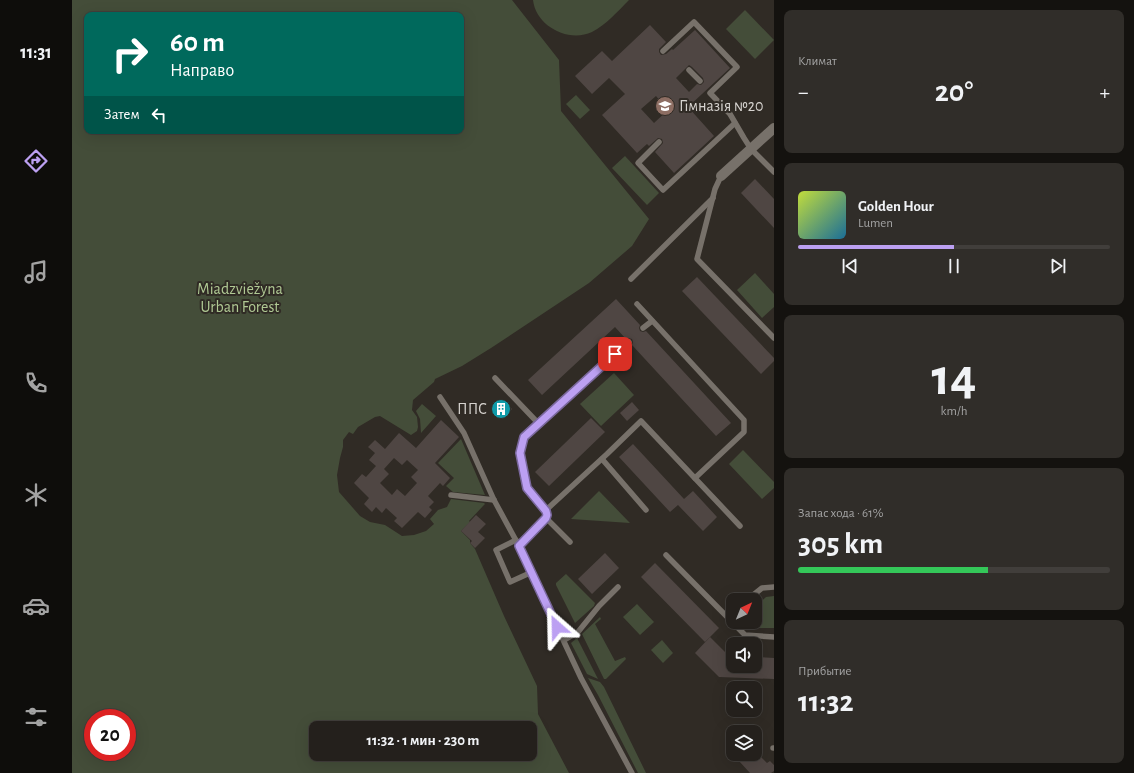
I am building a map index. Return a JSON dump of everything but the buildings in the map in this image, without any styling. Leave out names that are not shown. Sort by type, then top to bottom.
[{"type":"street","points":[[721,176],[774,128]]},
{"type":"lane","points":[[663,51],[694,22],[737,67],[708,91],[730,114],[751,148],[774,172]]},
{"type":"lane","points":[[689,70],[700,81]]},
{"type":"lane","points":[[659,142],[638,163],[663,190],[735,123]]},
{"type":"lane","points":[[721,176],[715,189],[697,258],[774,338]]},
{"type":"lane","points":[[631,279],[713,198]]},
{"type":"lane","points":[[637,304],[744,420],[744,432],[695,478]]},
{"type":"lane","points":[[644,328],[652,321]]},
{"type":"lane","points":[[519,546],[546,518],[547,515],[546,511],[527,488],[520,453],[524,437],[629,342]]},
{"type":"lane","points":[[495,378],[539,424]]},
{"type":"lane","points":[[440,397],[464,433],[494,500],[532,572],[581,678],[632,773]]},
{"type":"lane","points":[[546,511],[641,421],[740,526]]},
{"type":"lane","points":[[602,459],[646,510]]},
{"type":"lane","points":[[451,495],[494,500]]},
{"type":"lane","points":[[546,518],[570,542]]},
{"type":"lane","points":[[516,540],[496,550],[510,582],[532,572]]},
{"type":"lane","points":[[666,555],[726,616]]},
{"type":"lane","points":[[756,593],[762,588],[774,587]]},
{"type":"lane","points":[[564,640],[578,632],[599,606],[618,588]]},
{"type":"lane","points":[[739,629],[745,635],[774,637]]},
{"type":"green space","name":"Miadzviežyna Urban Forest","points":[[72,0],[512,0],[559,60],[561,111],[649,219],[632,246],[589,283],[491,348],[462,366],[435,379],[434,382],[413,400],[412,410],[417,417],[417,431],[411,435],[380,416],[375,417],[358,427],[353,434],[349,432],[343,440],[337,475],[339,492],[360,516],[370,522],[385,525],[402,536],[414,535],[426,531],[434,524],[430,519],[438,510],[447,507],[451,499],[485,504],[461,531],[470,540],[470,543],[475,549],[504,616],[537,686],[538,714],[569,773],[72,773]]},
{"type":"green space","points":[[533,0],[629,0],[602,26],[583,35],[573,35],[564,34],[555,30],[540,18],[535,9]]},
{"type":"green space","points":[[745,10],[774,40],[755,59],[726,29]]},
{"type":"green space","points":[[576,95],[590,110],[580,119],[566,104]]},
{"type":"green space","points":[[625,156],[659,193],[647,205],[612,168]]},
{"type":"green space","points":[[755,273],[774,294],[774,307],[762,318],[737,290]]},
{"type":"green space","points":[[614,373],[634,395],[601,426],[580,404]]},
{"type":"green space","points":[[422,404],[436,416],[421,433],[420,419],[416,411]]},
{"type":"green space","points":[[461,439],[485,495],[453,492],[446,486],[454,478],[438,463]]},
{"type":"green space","points":[[743,450],[774,482],[774,488],[762,499],[729,464]]},
{"type":"green space","points":[[599,491],[630,523],[571,519]]},
{"type":"green space","points":[[566,574],[595,603],[594,606],[575,623],[556,585],[556,583]]},
{"type":"green space","points":[[774,596],[774,628],[762,628],[762,601],[766,597]]},
{"type":"green space","points":[[637,604],[654,622],[640,635],[623,617]]},
{"type":"green space","points":[[600,617],[601,619],[595,624],[615,661],[625,657],[626,659],[606,679],[604,679],[582,634]]},
{"type":"green space","points":[[577,638],[598,679],[587,674],[571,643]]},
{"type":"green space","points":[[662,640],[673,653],[663,663],[651,650]]},
{"type":"green space","points":[[588,678],[600,682],[604,687],[646,773],[638,773]]},
{"type":"place","name":"Гімназія №20","points":[[665,106]]},
{"type":"place","name":"ППС","points":[[501,409]]},
{"type":"route","points":[[557,627],[519,546],[546,518],[547,515],[546,511],[527,488],[520,453],[524,437],[615,354]]}]
